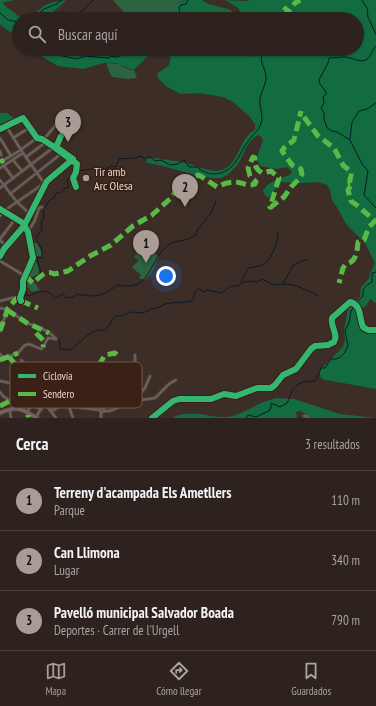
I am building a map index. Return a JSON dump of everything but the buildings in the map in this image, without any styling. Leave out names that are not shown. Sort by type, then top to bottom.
[{"type":"street","points":[[0,188],[54,147],[76,114]]},
{"type":"street","points":[[0,129],[23,118],[37,138],[43,140],[72,159],[78,166],[73,178],[76,187]]},
{"type":"street","points":[[43,140],[56,125]]},
{"type":"street","points":[[0,254],[24,224],[44,187],[44,183],[6,126]]},
{"type":"street","points":[[13,138],[29,128]]},
{"type":"street","points":[[0,138],[12,156]]},
{"type":"street","points":[[4,160],[37,138]]},
{"type":"street","points":[[26,157],[46,142]]},
{"type":"street","points":[[0,151],[2,155]]},
{"type":"street","points":[[0,168],[23,153]]},
{"type":"street","points":[[10,194],[62,153]]},
{"type":"street","points":[[0,216],[16,202],[44,183],[72,159]]},
{"type":"street","points":[[13,160],[22,171]]},
{"type":"street","points":[[4,166],[13,178]]},
{"type":"street","points":[[0,180],[16,202],[30,214]]},
{"type":"street","points":[[28,232],[35,220],[39,208],[42,207]]},
{"type":"street","points":[[0,209],[24,224],[28,232],[33,258],[25,276],[20,298],[21,301]]},
{"type":"street","points":[[6,246],[0,239],[16,218]]},
{"type":"street","points":[[0,260],[25,276]]},
{"type":"street","points":[[0,301],[20,298]]},
{"type":"street","points":[[152,418],[173,401],[179,399],[211,399],[224,394],[236,396],[257,388],[271,388],[283,375],[296,369],[315,346],[328,345],[334,342],[336,336],[331,320],[334,315],[348,303],[353,302],[358,307],[362,327],[368,330],[376,330]]},
{"type":"street","points":[[0,308],[7,310],[22,320],[51,333],[56,339],[48,338],[41,350],[29,344],[24,346],[18,353],[0,360],[2,356],[0,354]]},
{"type":"street","points":[[0,331],[7,310]]},
{"type":"street","points":[[135,355],[135,362]]},
{"type":"street","points":[[9,357],[13,362]]},
{"type":"street","points":[[142,391],[145,388],[150,376]]},
{"type":"street","points":[[142,400],[155,398],[169,384],[176,380]]},
{"type":"street","points":[[0,381],[10,383]]},
{"type":"street","points":[[0,392],[10,400],[0,406]]},
{"type":"street","points":[[21,408],[36,418],[41,410],[38,408]]},
{"type":"street","points":[[27,412],[30,408]]},
{"type":"street","points":[[51,410],[57,408]]},
{"type":"street","points":[[69,408],[73,418]]},
{"type":"street","points":[[70,411],[73,408]]},
{"type":"street","points":[[80,408],[100,411],[104,410]]},
{"type":"street","points":[[100,411],[101,408],[110,411],[116,408]]},
{"type":"street","points":[[0,413],[10,409],[11,418]]},
{"type":"street","points":[[51,410],[56,418]]},
{"type":"street","points":[[100,411],[101,418]]},
{"type":"street","points":[[304,416],[307,416],[308,418]]},
{"type":"green space","points":[[0,0],[13,0],[4,2],[3,4],[13,12],[12,12],[12,33],[0,24]]},
{"type":"green space","points":[[66,0],[55,11],[36,12],[48,4]]},
{"type":"green space","points":[[113,0],[185,0],[182,1],[178,12],[124,12]]},
{"type":"green space","points":[[185,0],[202,0],[208,4],[228,9],[233,12],[178,12],[178,4]]},
{"type":"green space","points":[[225,0],[376,0],[376,303],[370,299],[366,306],[361,308],[361,317],[363,323],[367,327],[376,329],[376,389],[324,380],[319,374],[322,368],[343,347],[345,340],[344,330],[348,309],[360,297],[361,287],[369,279],[370,272],[375,263],[365,243],[346,224],[332,200],[330,190],[327,185],[319,182],[281,182],[269,197],[267,197],[263,192],[267,185],[291,174],[292,172],[287,167],[276,169],[260,166],[258,163],[258,157],[263,141],[261,136],[258,135],[248,145],[235,167],[229,174],[223,177],[208,177],[146,162],[147,159],[153,158],[165,159],[218,171],[229,166],[234,160],[245,139],[255,130],[255,124],[249,116],[233,102],[223,97],[199,93],[180,94],[166,86],[158,78],[157,74],[169,65],[171,57],[169,56],[364,56],[364,12],[240,12],[238,8]]},
{"type":"green space","points":[[41,56],[148,56],[133,70],[116,63],[104,63],[83,69],[58,66]]},
{"type":"green space","points":[[107,63],[118,64],[130,70],[134,70],[137,78],[128,79],[112,77]]},
{"type":"green space","points":[[0,113],[7,113],[17,120],[0,128]]},
{"type":"green space","points":[[34,243],[37,243],[42,253],[42,257],[37,256],[35,258],[39,270],[38,274],[31,278],[40,290],[32,292],[24,283],[35,256],[32,247],[34,246]]},
{"type":"green space","points":[[142,246],[159,256],[151,273],[144,280],[139,278],[141,275],[132,267],[139,260],[134,257]]},
{"type":"green space","points":[[276,398],[294,399],[340,414],[376,418],[309,418],[308,415],[300,411],[296,412],[297,418],[172,418],[186,414],[227,417]]},
{"type":"waterway","points":[[40,12],[62,0]]},
{"type":"waterway","points":[[79,12],[94,0]]},
{"type":"waterway","points":[[180,12],[179,7],[186,4],[188,0]]},
{"type":"waterway","points":[[362,0],[367,8],[368,17],[376,34]]},
{"type":"waterway","points":[[0,13],[8,20],[12,21]]},
{"type":"waterway","points":[[376,46],[368,58],[362,61],[347,57],[329,58],[319,80],[326,92],[323,97],[324,103],[321,108],[324,113],[327,128],[350,140],[362,164],[368,171],[364,195],[376,208]]},
{"type":"waterway","points":[[63,56],[77,59],[84,56]]},
{"type":"waterway","points":[[84,56],[109,58],[111,56]]},
{"type":"waterway","points":[[111,56],[119,56]]},
{"type":"waterway","points":[[77,171],[100,168],[105,169],[111,166],[116,167],[119,159],[135,158],[140,156],[145,159],[149,156],[155,161],[161,160],[170,165],[178,164],[184,160],[189,167],[198,167],[204,172],[213,174],[226,171],[236,161],[260,126],[262,120],[260,99],[266,74],[262,56]]},
{"type":"waterway","points":[[350,139],[352,122],[359,111],[367,109],[376,103]]},
{"type":"waterway","points":[[45,208],[49,201],[55,197],[56,193],[61,193],[65,188],[69,187],[67,180],[75,171]]},
{"type":"waterway","points":[[26,295],[30,296],[34,293],[48,292],[55,298],[63,294],[67,298],[78,294],[83,296],[96,296],[106,293],[117,285],[128,286],[137,284],[148,274],[156,260],[167,246],[196,235],[198,229],[211,213],[216,201]]},
{"type":"waterway","points":[[32,279],[41,273],[37,257],[42,258],[42,250],[36,238],[42,229],[41,222],[44,217],[44,210]]},
{"type":"waterway","points":[[241,283],[248,268],[262,265],[270,258],[276,244],[278,232]]},
{"type":"waterway","points":[[283,284],[293,265],[308,259]]},
{"type":"waterway","points":[[357,302],[363,296],[365,287],[372,282],[372,273],[376,272]]},
{"type":"waterway","points":[[57,339],[60,341],[60,348],[65,350],[72,349],[93,332],[106,330],[115,316],[122,316],[131,312],[143,313],[170,303],[192,301],[195,291],[198,289],[204,292],[207,290],[221,293],[231,286],[238,286],[247,281],[257,282],[263,279],[273,285],[286,284],[296,286],[318,296]]},
{"type":"waterway","points":[[20,298],[26,295],[27,281]]},
{"type":"waterway","points":[[246,418],[248,415],[256,417],[269,411],[271,408],[271,403],[280,407],[287,403],[292,390],[297,385],[304,382],[315,381],[321,368],[325,368],[331,359],[337,359],[343,354],[348,346],[345,330],[349,323],[351,311],[354,306]]},
{"type":"marked path","points":[[284,7],[288,12],[295,3],[300,0]]},
{"type":"marked path","points":[[25,276],[33,283],[45,273],[54,274],[68,271],[90,256],[111,245],[133,226],[152,215],[171,198],[179,187],[198,175],[217,187],[234,182],[248,185],[255,184],[256,182],[250,176],[248,168],[253,157],[255,158],[256,167],[262,173],[271,171],[279,178],[271,207],[284,197],[302,174],[301,169],[292,165],[282,151],[294,140],[301,111]]},
{"type":"marked path","points":[[304,117],[318,136],[334,148],[343,165],[351,172],[350,183],[352,183],[348,190],[351,201],[375,221],[369,227],[364,240],[358,242],[356,256],[343,268],[339,283]]},
{"type":"marked path","points":[[0,162],[4,160]]},
{"type":"marked path","points":[[0,331],[8,308],[17,298]]},
{"type":"marked path","points":[[21,301],[38,308]]},
{"type":"marked path","points":[[7,310],[27,323],[49,333]]},
{"type":"marked path","points":[[36,333],[44,341],[43,347]]},
{"type":"marked path","points":[[0,360],[18,353]]},
{"type":"marked path","points":[[101,362],[105,355],[115,353],[120,358]]},
{"type":"marked path","points":[[9,357],[13,362]]},
{"type":"marked path","points":[[0,406],[10,401]]},
{"type":"cycle path","points":[[0,129],[23,118],[37,138],[42,139],[77,164],[76,172],[73,178],[76,187]]},
{"type":"cycle path","points":[[0,256],[4,249],[24,226],[47,181],[73,159],[56,147],[61,136]]},
{"type":"cycle path","points":[[0,209],[23,223],[28,232],[33,258],[23,281],[23,289],[20,298],[21,301]]},
{"type":"cycle path","points":[[152,418],[173,401],[179,399],[211,399],[224,394],[236,396],[257,388],[271,388],[283,375],[296,369],[315,346],[328,345],[334,342],[336,336],[332,324],[332,318],[350,302],[357,306],[363,327],[368,330],[376,330]]},
{"type":"place","name":"Pavelló municipal Salvador Boada","points":[[68,142]]},
{"type":"place","name":"Tir amb Arc Olesa","points":[[86,178]]},
{"type":"place","name":"Can Llimona","points":[[185,207]]},
{"type":"place","name":"Terreny d'acampada Els Ametllers","points":[[146,263]]}]
